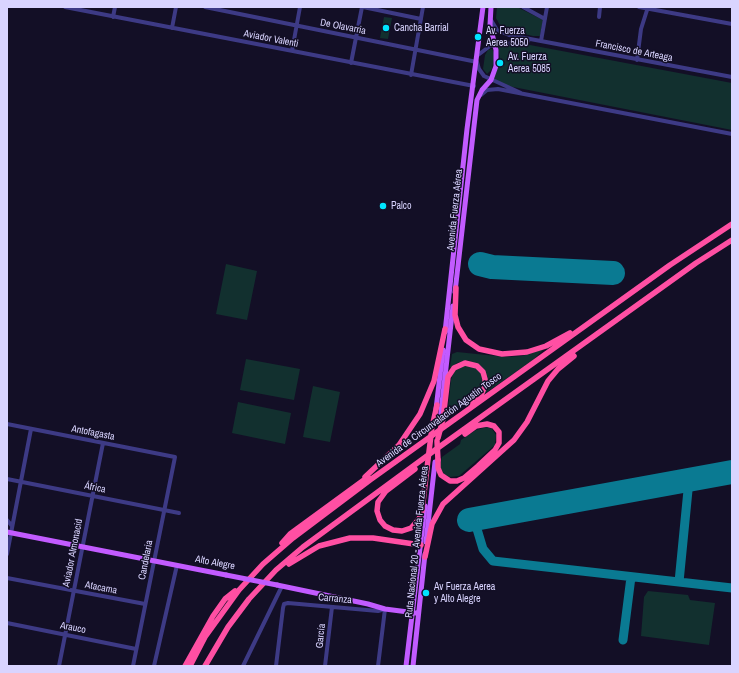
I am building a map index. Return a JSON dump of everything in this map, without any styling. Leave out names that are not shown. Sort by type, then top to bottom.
[{"type":"highway","name":"Avenida de Circunvalación Agustín Tosco","points":[[190,666],[216,620],[254,573],[293,538],[370,480],[688,252],[732,224]]},
{"type":"highway","points":[[205,666],[216,645],[238,613],[276,570],[317,537],[434,451],[732,240]]},
{"type":"highway","points":[[456,288],[456,318],[459,330],[472,345],[489,352],[508,354],[534,350],[552,344],[593,320]]},
{"type":"highway","points":[[425,557],[430,528],[443,504],[514,440],[527,422],[544,387],[558,369],[596,340],[620,318]]},
{"type":"highway","points":[[341,496],[386,459],[415,423],[425,404],[434,381],[445,329]]},
{"type":"highway","points":[[263,564],[290,534],[341,496],[479,397],[484,390],[485,379],[483,372],[477,366],[465,363],[457,365],[452,370],[447,381],[441,420],[438,440],[436,461],[438,468],[444,477],[454,481],[461,480],[498,447],[500,440],[499,432],[490,425],[480,424],[453,442],[434,451],[413,471],[386,491],[379,499],[377,506],[378,516],[386,526],[393,530],[402,531],[411,528],[417,522],[422,511],[428,467],[433,426],[437,405]]},
{"type":"highway","points":[[209,666],[231,628],[252,601],[280,572],[303,554],[331,542],[357,538],[420,545]]},
{"type":"highway","points":[[185,666],[202,634],[226,599],[254,573]]},
{"type":"main road","name":"Avenida Fuerza Aérea","points":[[437,405],[467,129],[484,7]]},
{"type":"main road","name":"Avenida Fuerza Aérea","points":[[441,420],[477,100],[482,90],[491,80],[496,66],[495,45],[490,18],[491,7]]},
{"type":"main road","points":[[457,217],[464,217]]},
{"type":"main road","name":"Ruta Nacional 20 - Avenida Fuerza Aérea","points":[[412,666],[436,461]]},
{"type":"main road","name":"Ruta Nacional 20 - Avenida Fuerza Aérea","points":[[406,666],[428,467]]},
{"type":"main road","name":"Alto Alegre","points":[[9,532],[368,604],[385,609],[418,614]]},
{"type":"street","name":"Aviador Valenti","points":[[65,7],[84,9],[114,17],[474,86]]},
{"type":"street","points":[[114,17],[115,7]]},
{"type":"street","points":[[172,28],[176,7]]},
{"type":"street","name":"De Olavarria","points":[[205,7],[477,62]]},
{"type":"street","points":[[292,51],[300,7]]},
{"type":"street","points":[[351,63],[362,7],[421,19]]},
{"type":"street","points":[[411,75],[423,7]]},
{"type":"street","points":[[523,7],[545,18]]},
{"type":"street","points":[[541,42],[547,7]]},
{"type":"street","points":[[599,17],[600,7]]},
{"type":"street","points":[[639,7],[732,24]]},
{"type":"street","points":[[637,60],[640,36],[648,8]]},
{"type":"street","name":"Francisco de Arteaga","points":[[490,18],[494,26],[501,33],[541,42],[732,77]]},
{"type":"street","name":"Francisco de Arteaga","points":[[478,55],[485,48],[495,45],[533,40]]},
{"type":"street","points":[[477,62],[480,72],[491,80],[521,93]]},
{"type":"street","points":[[477,100],[484,92],[490,89],[521,93],[732,134]]},
{"type":"street","name":"Antofagasta","points":[[7,424],[175,457]]},
{"type":"street","points":[[7,554],[9,532],[12,526],[31,429]]},
{"type":"street","name":"Aviador Almonacid","points":[[59,666],[103,443]]},
{"type":"street","name":"Candelaria","points":[[133,666],[175,457]]},
{"type":"street","name":"África","points":[[7,479],[179,513]]},
{"type":"street","points":[[7,520],[12,526]]},
{"type":"street","points":[[154,666],[177,565]]},
{"type":"street","name":"Atacama","points":[[7,578],[145,604]]},
{"type":"street","points":[[243,666],[280,586]]},
{"type":"street","name":"Carranza","points":[[276,666],[284,604],[288,603],[378,611],[385,609]]},
{"type":"street","name":"García","points":[[325,666],[332,607]]},
{"type":"street","points":[[378,666],[385,609]]},
{"type":"street","name":"Arauco","points":[[7,624],[136,649]]},
{"type":"green space","points":[[497,7],[517,7],[543,20],[540,36],[533,36],[502,29],[496,18]]},
{"type":"green space","name":"Cancha Barrial","points":[[384,17],[392,18],[388,39],[380,38]]},
{"type":"green space","points":[[530,45],[732,83],[732,130],[508,86],[494,79],[500,60],[498,46]]},
{"type":"green space","points":[[492,49],[495,54],[492,69],[487,74],[483,69],[485,55],[488,50]]},
{"type":"green space","points":[[226,264],[257,271],[247,320],[216,314]]},
{"type":"green space","points":[[544,349],[533,360],[484,394],[488,377],[481,366],[467,360],[457,363],[451,368],[450,367],[452,354],[457,352],[506,357],[522,356]]},
{"type":"green space","points":[[246,359],[300,369],[294,400],[240,390]]},
{"type":"green space","points":[[462,365],[473,366],[481,373],[483,380],[482,389],[472,399],[447,418],[451,380],[454,371]]},
{"type":"green space","points":[[313,386],[340,392],[330,442],[303,437]]},
{"type":"green space","points":[[238,402],[291,413],[285,444],[232,433]]},
{"type":"green space","points":[[487,427],[492,429],[496,435],[495,445],[459,476],[450,477],[444,474],[440,467],[442,457],[460,444],[461,440],[476,430]]},
{"type":"green space","points":[[648,591],[688,595],[690,600],[715,603],[709,645],[641,636],[644,597]]},
{"type":"taxiway","points":[[679,582],[689,480]]},
{"type":"taxiway","points":[[474,519],[483,549],[493,561],[732,588]]},
{"type":"taxiway","points":[[623,640],[631,577]]},
{"type":"runway","points":[[480,264],[492,267],[613,273]]},
{"type":"runway","points":[[469,520],[732,472]]},
{"type":"place","name":"Cancha Barrial","points":[[386,28]]},
{"type":"place","name":"Av. Fuerza Aerea 5050","points":[[478,37]]},
{"type":"place","name":"Av. Fuerza Aerea 5085","points":[[500,63]]},
{"type":"place","name":"Palco","points":[[383,206]]},
{"type":"place","name":"Av Fuerza Aerea y Alto Alegre","points":[[426,593]]}]
